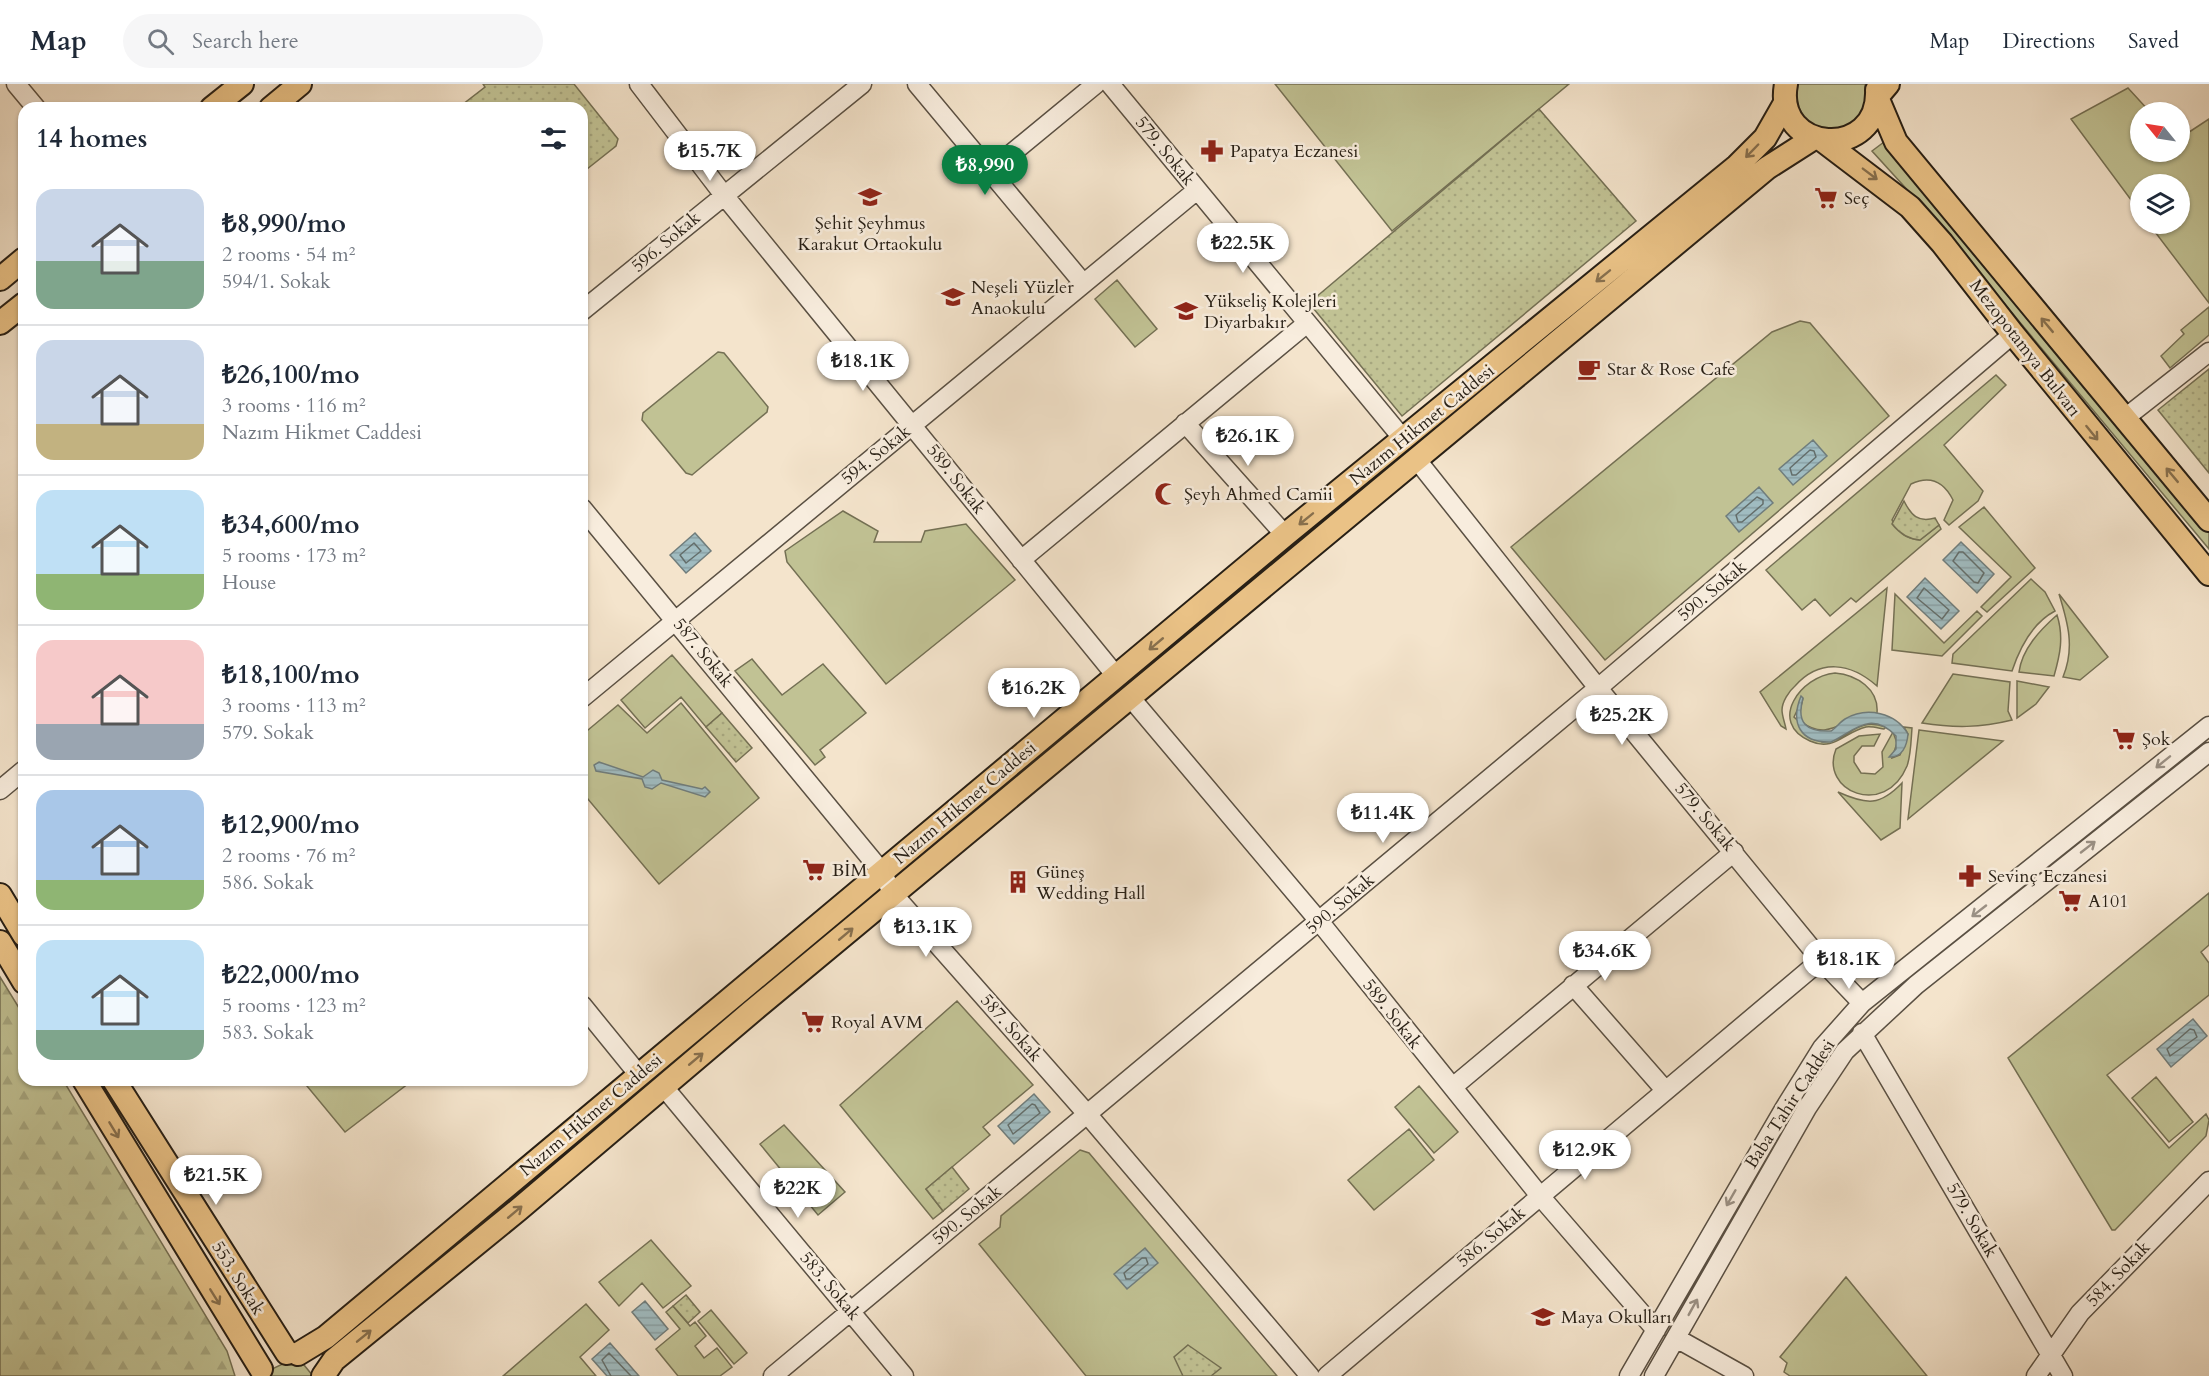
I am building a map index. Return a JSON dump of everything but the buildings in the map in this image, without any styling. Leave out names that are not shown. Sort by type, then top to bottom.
[{"type":"main road","points":[[220,102],[242,84]]},
{"type":"main road","points":[[278,102],[300,84]]},
{"type":"main road","points":[[1818,139],[1840,140],[1860,131],[1873,114],[1880,88]]},
{"type":"main road","points":[[1880,88],[1896,142],[2209,520]]},
{"type":"main road","name":"Mezopotamya Bulvarı","points":[[1784,90],[1792,120],[1910,207],[1942,243],[2013,334],[2209,574]]},
{"type":"main road","name":"Nazım Hikmet Caddesi","points":[[260,1373],[267,1361],[292,1354],[326,1337],[1285,535],[1737,166],[1765,138],[1784,90]]},
{"type":"main road","name":"Nazım Hikmet Caddesi","points":[[320,1376],[334,1360],[518,1210],[893,894],[1767,168],[1818,139]]},
{"type":"main road","points":[[0,279],[18,264]]},
{"type":"main road","points":[[0,323],[18,310]]},
{"type":"main road","points":[[0,895],[18,925]]},
{"type":"main road","points":[[0,942],[18,972]]},
{"type":"main road","points":[[88,1086],[260,1373]]},
{"type":"main road","name":"553. Sokak","points":[[118,1086],[292,1354],[312,1364],[320,1376]]},
{"type":"street","points":[[16,84],[31,102]]},
{"type":"street","name":"589. Sokak","points":[[639,84],[723,194],[1117,676]]},
{"type":"street","name":"596. Sokak","points":[[588,306],[723,194],[765,164],[862,84]]},
{"type":"street","points":[[917,84],[1083,283]]},
{"type":"street","points":[[989,172],[1096,84]]},
{"type":"street","name":"579. Sokak","points":[[1110,84],[1404,440]]},
{"type":"street","name":"594. Sokak","points":[[588,693],[1197,190]]},
{"type":"street","points":[[1021,560],[1306,324]]},
{"type":"street","name":"590. Sokak","points":[[773,1376],[1598,688],[2013,334]]},
{"type":"street","points":[[2125,418],[2209,352]]},
{"type":"street","points":[[1185,423],[1285,535]]},
{"type":"street","name":"579. Sokak","points":[[1417,460],[1598,688],[1821,960],[1862,1003]]},
{"type":"street","name":"587. Sokak","points":[[588,515],[882,872],[893,894],[1088,1115],[1310,1376]]},
{"type":"street","name":"589. Sokak","points":[[1130,698],[1319,921],[1422,1052],[1454,1086],[1540,1196],[1656,1330]]},
{"type":"street","name":"Baba Tahir Caddesi","points":[[1629,1376],[1784,1109],[1822,1048],[1862,1003],[2209,726]]},
{"type":"street","name":"Baba Tahir Caddesi","points":[[1654,1376],[1807,1108],[1845,1051],[1916,985],[2209,752]]},
{"type":"street","points":[[0,790],[18,775]]},
{"type":"street","points":[[1454,1086],[1734,852]]},
{"type":"street","name":"586. Sokak","points":[[1327,1376],[1821,960]]},
{"type":"street","points":[[1573,985],[1665,1090]]},
{"type":"street","points":[[588,1012],[639,1075]]},
{"type":"street","name":"579. Sokak","points":[[1862,1033],[2063,1376]]},
{"type":"street","name":"583. Sokak","points":[[663,1086],[904,1376]]},
{"type":"street","name":"584. Sokak","points":[[2036,1376],[2079,1313],[2209,1181]]},
{"type":"street","points":[[1676,1338],[1744,1376]]},
{"type":"green space","points":[[483,84],[574,84],[618,139],[616,146],[588,168],[588,102],[466,102],[485,87]]},
{"type":"green space","points":[[1275,84],[1569,84],[1392,231]]},
{"type":"green space","points":[[1798,84],[1865,84],[1866,107],[1853,125],[1821,131],[1801,112],[1797,100]]},
{"type":"green space","points":[[2128,88],[2141,102],[2130,102],[2130,162],[2190,162],[2190,131],[2209,119],[2209,303],[2157,234],[2190,234],[2190,174],[2130,174],[2130,199],[2071,119]]},
{"type":"green space","points":[[1539,109],[1636,221],[1402,416],[1309,303]]},
{"type":"green space","points":[[1884,142],[2209,532],[2209,549],[1932,217],[1872,151]]},
{"type":"green space","points":[[1117,280],[1157,329],[1135,347],[1095,299]]},
{"type":"green space","points":[[2209,307],[2209,335],[2170,368],[2161,356],[2184,334],[2181,330]]},
{"type":"green space","points":[[1800,321],[1810,323],[1889,416],[1605,660],[1511,547],[1772,332]]},
{"type":"green space","points":[[718,352],[724,353],[768,407],[767,412],[692,475],[686,473],[642,420],[643,413]]},
{"type":"green space","points":[[2209,369],[2209,473],[2158,410]]},
{"type":"green space","points":[[1996,375],[2006,385],[1944,445],[1983,491],[1978,501],[1949,525],[1944,520],[1953,500],[1945,489],[1930,480],[1911,484],[1892,520],[1895,525],[1906,537],[1920,540],[1939,525],[1941,529],[1856,602],[1851,598],[1830,616],[1815,599],[1802,610],[1766,570]]},
{"type":"green space","points":[[1904,501],[1916,517],[1935,518],[1939,525],[1920,540],[1901,533],[1892,524]]},
{"type":"green space","points":[[1984,507],[2035,568],[1987,612],[1981,607],[2011,577],[1959,527]]},
{"type":"green space","points":[[843,511],[878,531],[874,542],[921,542],[925,531],[966,524],[1015,580],[886,684],[787,562],[785,551]]},
{"type":"green space","points":[[2031,579],[2045,592],[2055,611],[2033,629],[2012,671],[1952,663],[1953,654]]},
{"type":"green space","points":[[1887,588],[1877,686],[1857,672],[1846,669],[1836,667],[1815,671],[1805,677],[1786,697],[1782,715],[1786,729],[1781,726],[1760,692]]},
{"type":"green space","points":[[1895,594],[1944,643],[1977,611],[1982,616],[1942,656],[1892,650]]},
{"type":"green space","points":[[2059,594],[2108,657],[2080,680],[2063,677],[2069,656],[2069,636]]},
{"type":"green space","points":[[2057,615],[2060,646],[2054,676],[2019,672],[2028,648]]},
{"type":"green space","points":[[672,655],[722,713],[706,727],[681,697],[645,728],[621,700]]},
{"type":"green space","points":[[752,659],[782,695],[823,664],[866,713],[820,750],[825,757],[815,765],[735,671]]},
{"type":"green space","points":[[1835,673],[1851,677],[1865,685],[1877,704],[1877,713],[1867,714],[1839,726],[1821,730],[1802,722],[1799,715],[1803,698],[1794,717],[1822,742],[1839,738],[1866,725],[1875,724],[1886,727],[1884,729],[1866,727],[1858,729],[1832,743],[1826,744],[1810,741],[1797,733],[1791,723],[1790,712],[1794,701],[1811,682]]},
{"type":"green space","points":[[1953,674],[2010,682],[2008,711],[2012,720],[1989,725],[1967,726],[1922,723]]},
{"type":"green space","points":[[2017,681],[2049,687],[2036,704],[2017,718]]},
{"type":"green space","points":[[681,703],[759,798],[659,884],[588,799],[588,730],[618,705],[647,733]]},
{"type":"green space","points":[[722,713],[752,748],[736,762],[706,727]]},
{"type":"green space","points":[[1904,727],[1912,728],[1910,752],[1907,766],[1897,782],[1884,792],[1870,795],[1857,793],[1845,787],[1837,777],[1833,764],[1836,749],[1859,736],[1880,734],[1874,746],[1862,746],[1854,756],[1854,762],[1861,773],[1875,774],[1883,767],[1882,752],[1893,732],[1897,743],[1892,758],[1900,755],[1908,734]]},
{"type":"green space","points":[[1919,730],[2003,741],[1908,819]]},
{"type":"green space","points":[[1902,783],[1900,828],[1881,840],[1838,792],[1857,799],[1873,801],[1887,796]]},
{"type":"green space","points":[[2209,893],[2209,945],[2201,952],[2209,963],[2209,995],[2107,1075],[2169,1148],[2206,1114],[2209,1120],[2206,1136],[2115,1230],[2112,1230],[2008,1058]]},
{"type":"green space","points":[[0,977],[18,1006],[18,1086],[67,1086],[227,1351],[235,1376],[0,1376]]},
{"type":"green space","points":[[957,1001],[1033,1085],[983,1127],[990,1135],[926,1189],[943,1211],[933,1219],[840,1105]]},
{"type":"green space","points":[[2156,1077],[2193,1122],[2169,1142],[2132,1098]]},
{"type":"green space","points":[[307,1086],[405,1086],[345,1132]]},
{"type":"green space","points":[[1419,1086],[1458,1132],[1434,1153],[1395,1107]]},
{"type":"green space","points":[[784,1125],[845,1192],[818,1215],[760,1144]]},
{"type":"green space","points":[[1409,1129],[1434,1160],[1374,1210],[1348,1180]]},
{"type":"green space","points":[[1080,1150],[1089,1153],[1277,1376],[1086,1376],[979,1244],[1000,1227],[1001,1216]]},
{"type":"green space","points":[[952,1167],[969,1189],[943,1211],[926,1189]]},
{"type":"green space","points":[[651,1240],[691,1286],[663,1308],[642,1283],[619,1306],[599,1282]]},
{"type":"green space","points":[[1846,1277],[1927,1376],[1790,1376],[1784,1372],[1787,1363],[1780,1357]]},
{"type":"green space","points":[[686,1295],[700,1312],[688,1323],[673,1306]]},
{"type":"green space","points":[[586,1304],[609,1330],[580,1357],[596,1376],[503,1376]]},
{"type":"green space","points":[[673,1306],[690,1326],[695,1322],[706,1336],[695,1346],[704,1358],[717,1348],[732,1367],[720,1376],[678,1376],[656,1349],[680,1329],[666,1312]]},
{"type":"green space","points":[[711,1310],[747,1353],[734,1364],[698,1321]]},
{"type":"green space","points":[[1188,1345],[1221,1368],[1211,1376],[1183,1376],[1174,1357]]},
{"type":"green space","points":[[289,1361],[304,1365],[313,1376],[269,1376],[274,1368]]},
{"type":"water","points":[[1813,440],[1827,456],[1793,485],[1779,469]]},
{"type":"water","points":[[1759,487],[1773,503],[1739,532],[1726,516]]},
{"type":"water","points":[[695,533],[711,551],[686,573],[670,555]]},
{"type":"water","points":[[1961,542],[1994,574],[1977,593],[1943,560]]},
{"type":"water","points":[[1925,578],[1959,611],[1941,629],[1907,597]]},
{"type":"water","points":[[1801,696],[1803,698],[1802,720],[1809,728],[1831,731],[1843,720],[1871,712],[1889,717],[1903,727],[1908,734],[1905,747],[1897,756],[1889,757],[1896,749],[1896,736],[1887,728],[1871,723],[1856,728],[1831,742],[1812,739],[1800,730],[1797,723]]},
{"type":"water","points":[[599,762],[643,777],[653,770],[659,773],[662,780],[702,789],[705,787],[710,792],[705,797],[661,783],[652,789],[645,787],[642,779],[596,771],[594,765]]},
{"type":"water","points":[[2193,1019],[2207,1036],[2171,1067],[2157,1049]]},
{"type":"water","points":[[1034,1094],[1050,1112],[1014,1144],[998,1126]]},
{"type":"water","points":[[1145,1248],[1158,1263],[1127,1289],[1114,1274]]},
{"type":"water","points":[[645,1301],[668,1329],[655,1340],[632,1312]]},
{"type":"water","points":[[610,1343],[639,1376],[607,1376],[592,1359]]},
{"type":"place","name":"Papatya Eczanesi","points":[[1212,151]]},
{"type":"place","name":"Şehit Şeyhmus Karakut Ortaokulu","points":[[870,197]]},
{"type":"place","name":"Seç","points":[[1826,198]]},
{"type":"place","name":"Neşeli Yüzler Anaokulu","points":[[953,297]]},
{"type":"place","name":"Yükseliş Kolejleri Diyarbakır","points":[[1186,311]]},
{"type":"place","name":"Star & Rose Cafe","points":[[1589,369]]},
{"type":"place","name":"Şeyh Ahmed Camii","points":[[1166,494]]},
{"type":"place","name":"Şok","points":[[2124,739]]},
{"type":"place","name":"BİM","points":[[814,870]]},
{"type":"place","name":"Sevinç Eczanesi","points":[[1970,876]]},
{"type":"place","name":"Güneş Wedding Hall","points":[[1018,882]]},
{"type":"place","name":"A101","points":[[2070,901]]},
{"type":"place","name":"Royal AVM","points":[[813,1022]]},
{"type":"place","name":"Maya Okulları","points":[[1543,1317]]}]
